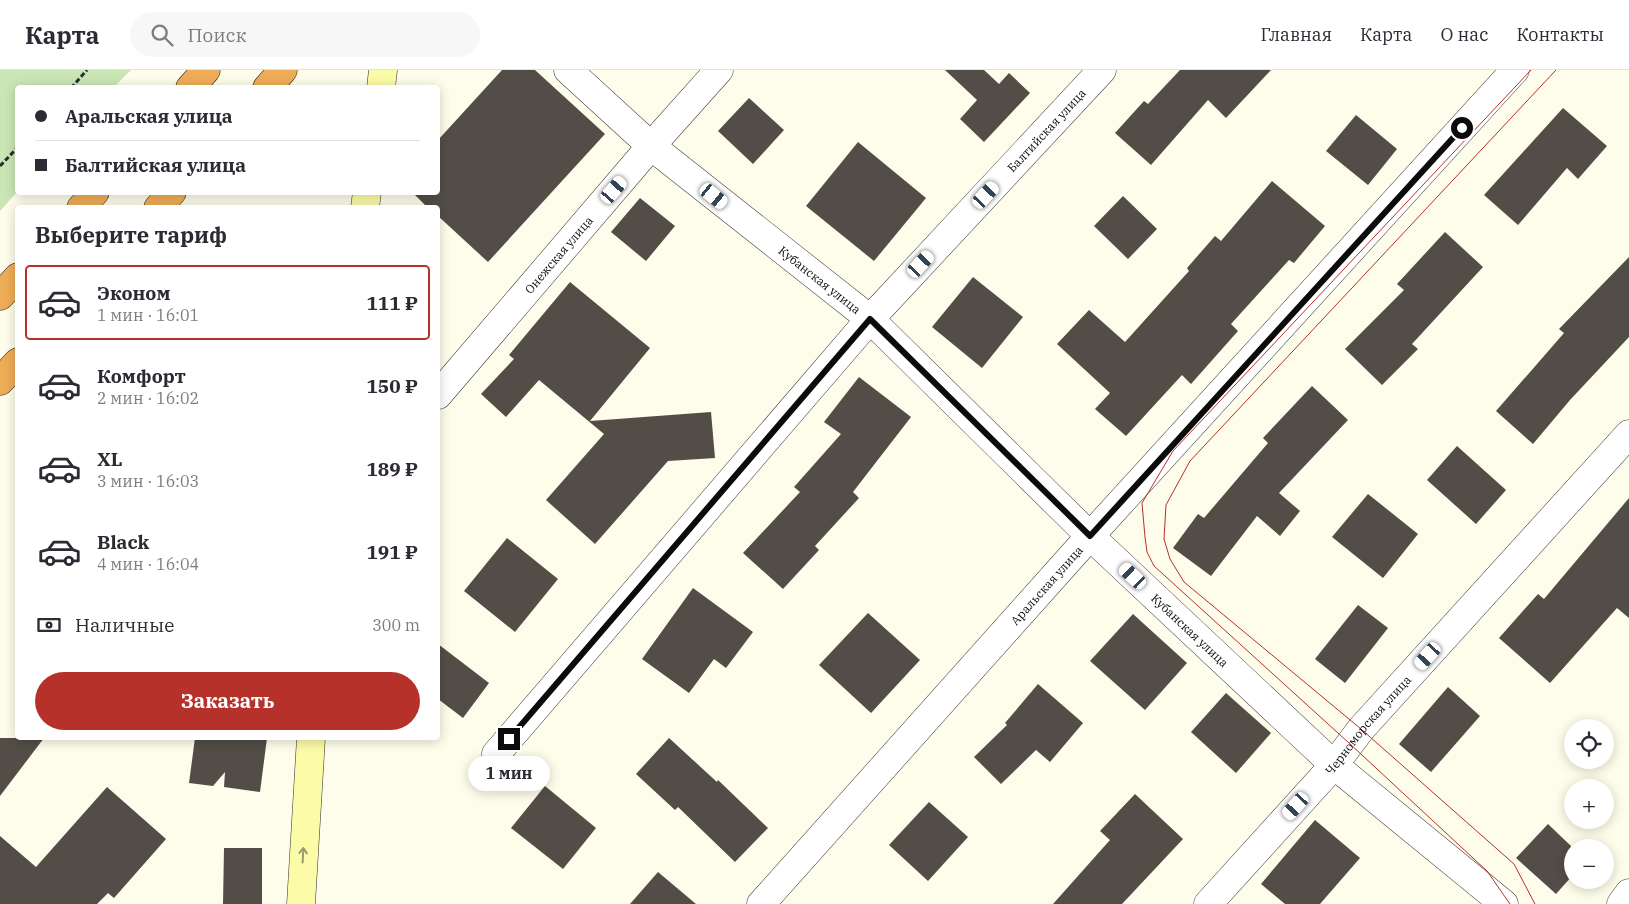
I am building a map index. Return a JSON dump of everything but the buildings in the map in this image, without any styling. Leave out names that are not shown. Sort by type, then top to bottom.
[{"type":"highway","points":[[193,85],[206,70]]},
{"type":"highway","points":[[270,85],[283,70]]},
{"type":"highway","points":[[83,205],[92,195]]},
{"type":"highway","points":[[161,205],[169,195]]},
{"type":"highway","points":[[0,296],[15,280]]},
{"type":"highway","points":[[0,381],[15,365]]},
{"type":"street","points":[[381,85],[383,70]]},
{"type":"street","name":"Кубанская улица","points":[[568,70],[651,146],[870,319],[1090,536],[1334,765],[1504,904]]},
{"type":"street","name":"Онежская улица","points":[[440,393],[651,146],[719,70]]},
{"type":"street","name":"Балтийская улица","points":[[496,754],[870,319],[1102,70]]},
{"type":"street","name":"Аральская улица","points":[[761,904],[1090,536],[1515,70]]},
{"type":"street","name":"Черноморская улица","points":[[1208,904],[1334,765],[1349,742],[1629,434]]},
{"type":"street","points":[[301,904],[311,740]]},
{"type":"street","points":[[1621,904],[1629,893]]},
{"type":"path","points":[[74,85],[87,70]]},
{"type":"path","points":[[0,166],[15,150]]},
{"type":"green space","points":[[0,70],[131,70],[116,85],[15,85],[15,194],[0,211]]},
{"type":"tram line","points":[[1510,904],[1487,871],[1154,566],[1147,552],[1142,503],[1173,451],[1531,70]]},
{"type":"tram line","points":[[1535,904],[1514,864],[1361,729],[1184,582],[1170,559],[1164,539],[1166,505],[1190,461],[1556,70]]},
{"type":"route","points":[[509,739],[870,319],[1090,536],[1462,128]]}]
